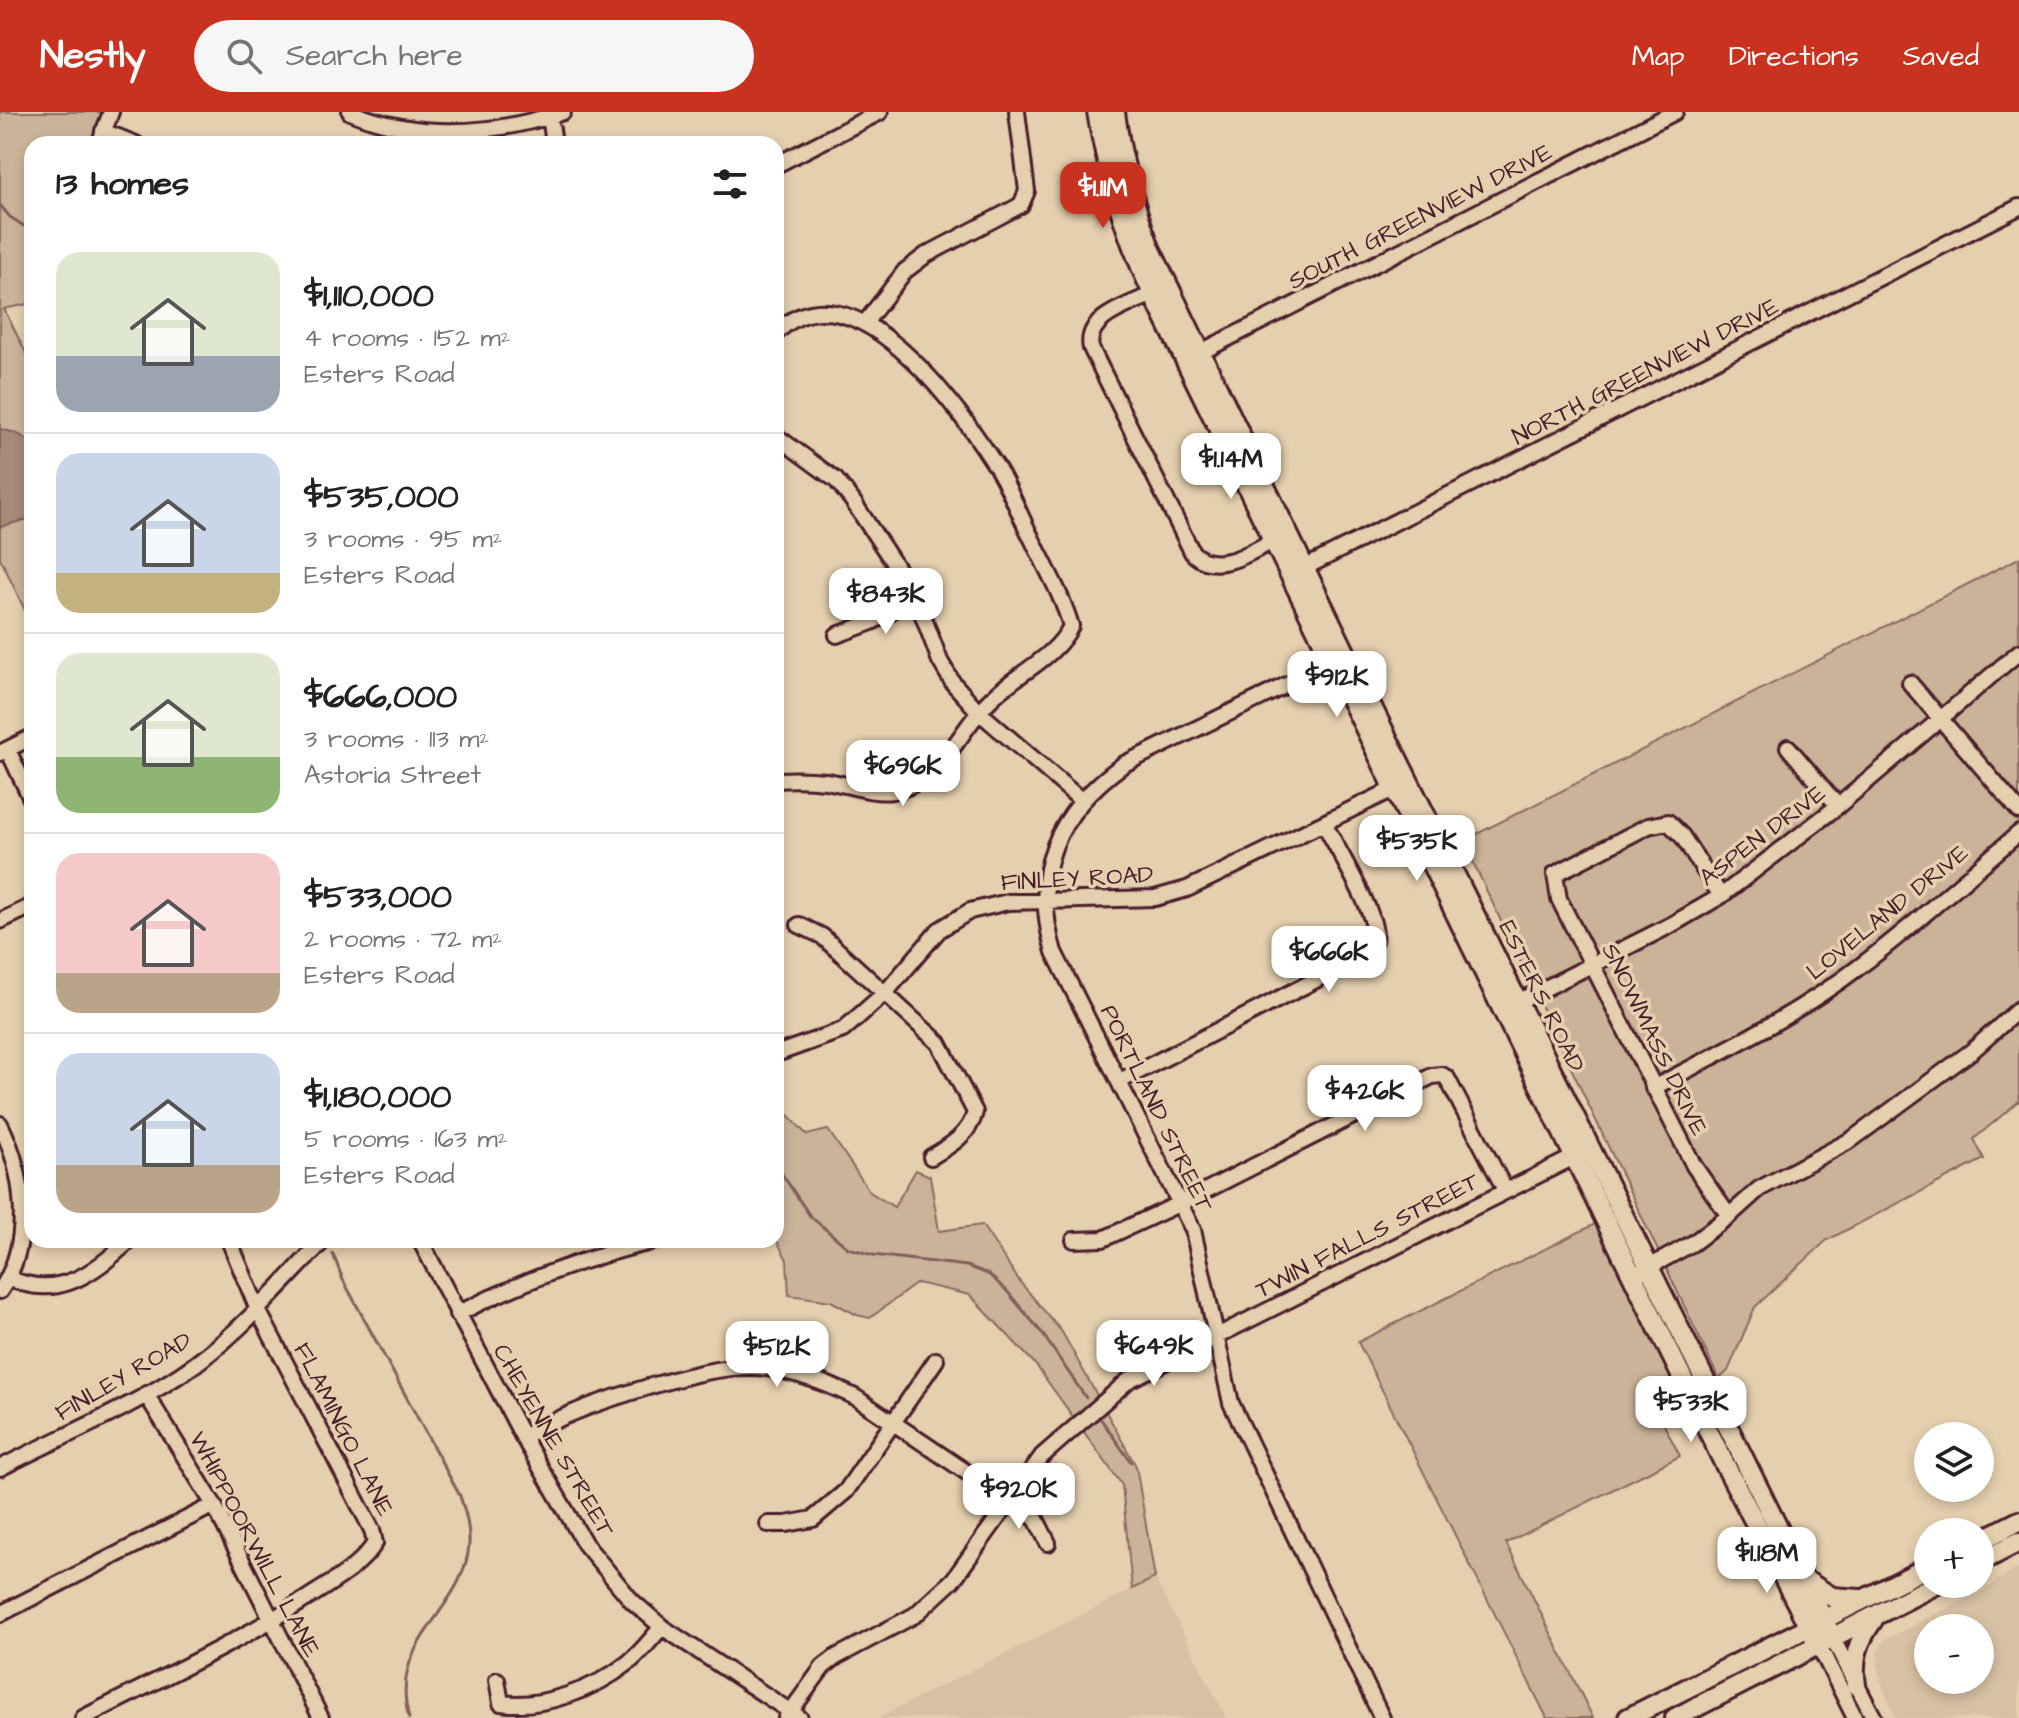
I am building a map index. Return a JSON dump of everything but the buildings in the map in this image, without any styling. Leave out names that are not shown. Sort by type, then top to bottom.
[{"type":"main road","name":"ESTERS ROAD","points":[[1097,112],[1125,230],[1153,294],[1193,356]]},
{"type":"main road","name":"ESTERS ROAD","points":[[1115,112],[1120,152],[1133,204],[1193,356],[1583,1152],[1764,1543],[1826,1643]]},
{"type":"main road","name":"ESTERS ROAD","points":[[1640,1272],[1803,1579],[1816,1623]]},
{"type":"main road","points":[[1994,1541],[2019,1521]]},
{"type":"main road","points":[[1994,1546],[2019,1542]]},
{"type":"main road","points":[[1628,1718],[1914,1574]]},
{"type":"main road","points":[[1803,1579],[1832,1597],[1863,1599]]},
{"type":"main road","points":[[1675,1718],[1914,1596]]},
{"type":"main road","points":[[1856,1685],[1855,1656],[1864,1633],[1876,1616]]},
{"type":"street","points":[[102,136],[111,112]]},
{"type":"street","points":[[350,112],[420,136]]},
{"type":"street","points":[[784,161],[880,112]]},
{"type":"street","points":[[865,323],[905,271],[926,255],[1021,205],[1027,191],[1017,112]]},
{"type":"street","name":"SOUTH GREENVIEW DRIVE","points":[[1193,356],[1675,112]]},
{"type":"street","points":[[440,136],[556,114],[555,136]]},
{"type":"street","name":"NORTH GREENVIEW DRIVE","points":[[1298,571],[2019,207]]},
{"type":"street","points":[[1153,294],[1100,320],[1089,337],[1091,348],[1192,552],[1198,560],[1220,564],[1281,536]]},
{"type":"street","points":[[784,327],[799,316],[818,311],[840,312],[865,323],[896,346],[936,384],[997,469],[1071,626],[1058,647],[1013,678],[979,712],[948,754],[926,776],[894,791],[875,792],[827,781],[784,780]]},
{"type":"street","points":[[784,444],[836,480],[874,531],[916,597],[940,661],[953,683],[979,712],[1081,800]]},
{"type":"street","points":[[837,635],[872,622],[916,597]]},
{"type":"street","name":"ASPEN DRIVE","points":[[1511,1006],[1671,925],[1721,896],[1838,806],[2019,652]]},
{"type":"street","name":"PORTLAND STREET","points":[[1340,659],[1124,764],[1097,783],[1064,823],[1047,870],[1045,901],[1046,925],[1054,952],[1193,1230],[1231,1403],[1382,1718]]},
{"type":"street","points":[[1910,683],[2019,811]]},
{"type":"street","points":[[24,741],[4,752],[24,787]]},
{"type":"street","points":[[1788,747],[1838,806]]},
{"type":"street","name":"FINLEY ROAD","points":[[784,1051],[843,1030],[886,992],[924,944],[948,923],[985,906],[1045,901],[1136,900],[1187,889],[1402,785]]},
{"type":"street","name":"SNOWMASS DRIVE","points":[[1721,896],[1682,836],[1668,822],[1648,826],[1555,874],[1559,899],[1653,1088],[1694,1166],[1729,1216]]},
{"type":"street","points":[[1120,1081],[1350,962],[1370,948],[1376,937],[1372,918],[1324,823]]},
{"type":"street","name":"LOVELAND DRIVE","points":[[1653,1088],[1758,1033],[1820,995],[1860,967],[2019,833]]},
{"type":"street","points":[[0,921],[24,910]]},
{"type":"street","points":[[799,925],[822,936],[939,1043],[975,1112],[972,1123],[951,1145],[931,1157]]},
{"type":"street","points":[[1640,1272],[1693,1243],[1759,1189],[1851,1140],[1972,1051],[2019,1009]]},
{"type":"street","points":[[1074,1240],[1103,1239],[1432,1076],[1447,1078],[1505,1190]]},
{"type":"street","points":[[0,1124],[13,1155],[23,1224],[9,1278],[0,1291]]},
{"type":"street","name":"TWIN FALLS STREET","points":[[792,1716],[823,1667],[900,1624],[937,1597],[953,1580],[1042,1456],[1129,1380],[1583,1152]]},
{"type":"street","points":[[9,1278],[34,1287],[62,1285],[84,1276],[122,1248]]},
{"type":"street","name":"FLAMINGO LANE","points":[[83,1718],[273,1620],[335,1581],[369,1554],[375,1543],[372,1530],[258,1310],[232,1248]]},
{"type":"street","name":"FINLEY ROAD","points":[[0,1468],[180,1375],[258,1310],[316,1248]]},
{"type":"street","name":"CHEYENNE STREET","points":[[424,1248],[523,1437],[585,1544],[632,1601],[662,1627],[792,1716]]},
{"type":"street","points":[[457,1314],[543,1274],[624,1248]]},
{"type":"street","points":[[768,1524],[813,1519],[846,1491],[936,1360]]},
{"type":"street","points":[[523,1437],[582,1407],[706,1370],[755,1367],[786,1371],[828,1384],[855,1397],[1036,1519],[1048,1543]]},
{"type":"street","name":"WHIPPOORWILL LANE","points":[[146,1394],[214,1505],[321,1718]]},
{"type":"street","points":[[0,1614],[214,1505]]},
{"type":"street","points":[[497,1680],[501,1703],[517,1706],[582,1689],[610,1676],[631,1661],[662,1627]]},
{"type":"street","name":"ESTERS ROAD","points":[[1826,1643],[1856,1685],[1874,1718]]},
{"type":"street","name":"ESTERS ROAD","points":[[1826,1643],[1855,1718]]},
{"type":"shaded area","points":[[0,112],[102,112],[93,136],[24,136],[24,305],[4,309],[24,349],[24,608],[0,558]]},
{"type":"shaded area","points":[[0,429],[24,438],[24,520],[0,527]]},
{"type":"shaded area","points":[[2019,558],[2019,1101],[1974,1139],[1984,1159],[1827,1240],[1755,1307],[1728,1371],[1719,1379],[1463,841]]},
{"type":"shaded area","points":[[784,1102],[788,1115],[807,1135],[828,1130],[870,1192],[894,1207],[916,1170],[930,1176],[939,1231],[982,1225],[1020,1282],[1062,1332],[1136,1466],[1155,1578],[1132,1589],[1122,1485],[1035,1364],[970,1295],[917,1283],[870,1318],[857,1315],[831,1301],[789,1295],[787,1260],[781,1248],[784,1248]]},
{"type":"shaded area","points":[[1599,1222],[1691,1406],[1662,1421],[1680,1456],[1506,1543],[1593,1718],[1547,1718],[1358,1342]]},
{"type":"shaded area","points":[[2019,1568],[2019,1718],[1897,1718],[1878,1671],[1878,1651],[1884,1640],[1914,1625],[1914,1694],[1994,1694],[1994,1614],[1936,1614],[1967,1598],[1994,1598],[1994,1583]]},
{"type":"shaded area","points":[[1155,1578],[1226,1718],[880,1718],[882,1716]]},
{"type":"waterway","points":[[0,205],[10,217],[24,226]]},
{"type":"waterway","points":[[784,1177],[810,1216],[848,1248],[873,1255],[967,1266],[988,1274],[1006,1290],[1042,1333],[1086,1398]]},
{"type":"waterway","points":[[333,1254],[343,1280],[460,1496],[468,1525],[469,1544],[464,1567],[455,1588],[417,1646],[409,1667],[405,1691],[409,1718]]},
{"type":"waterway","points":[[1100,1418],[1131,1462]]}]
